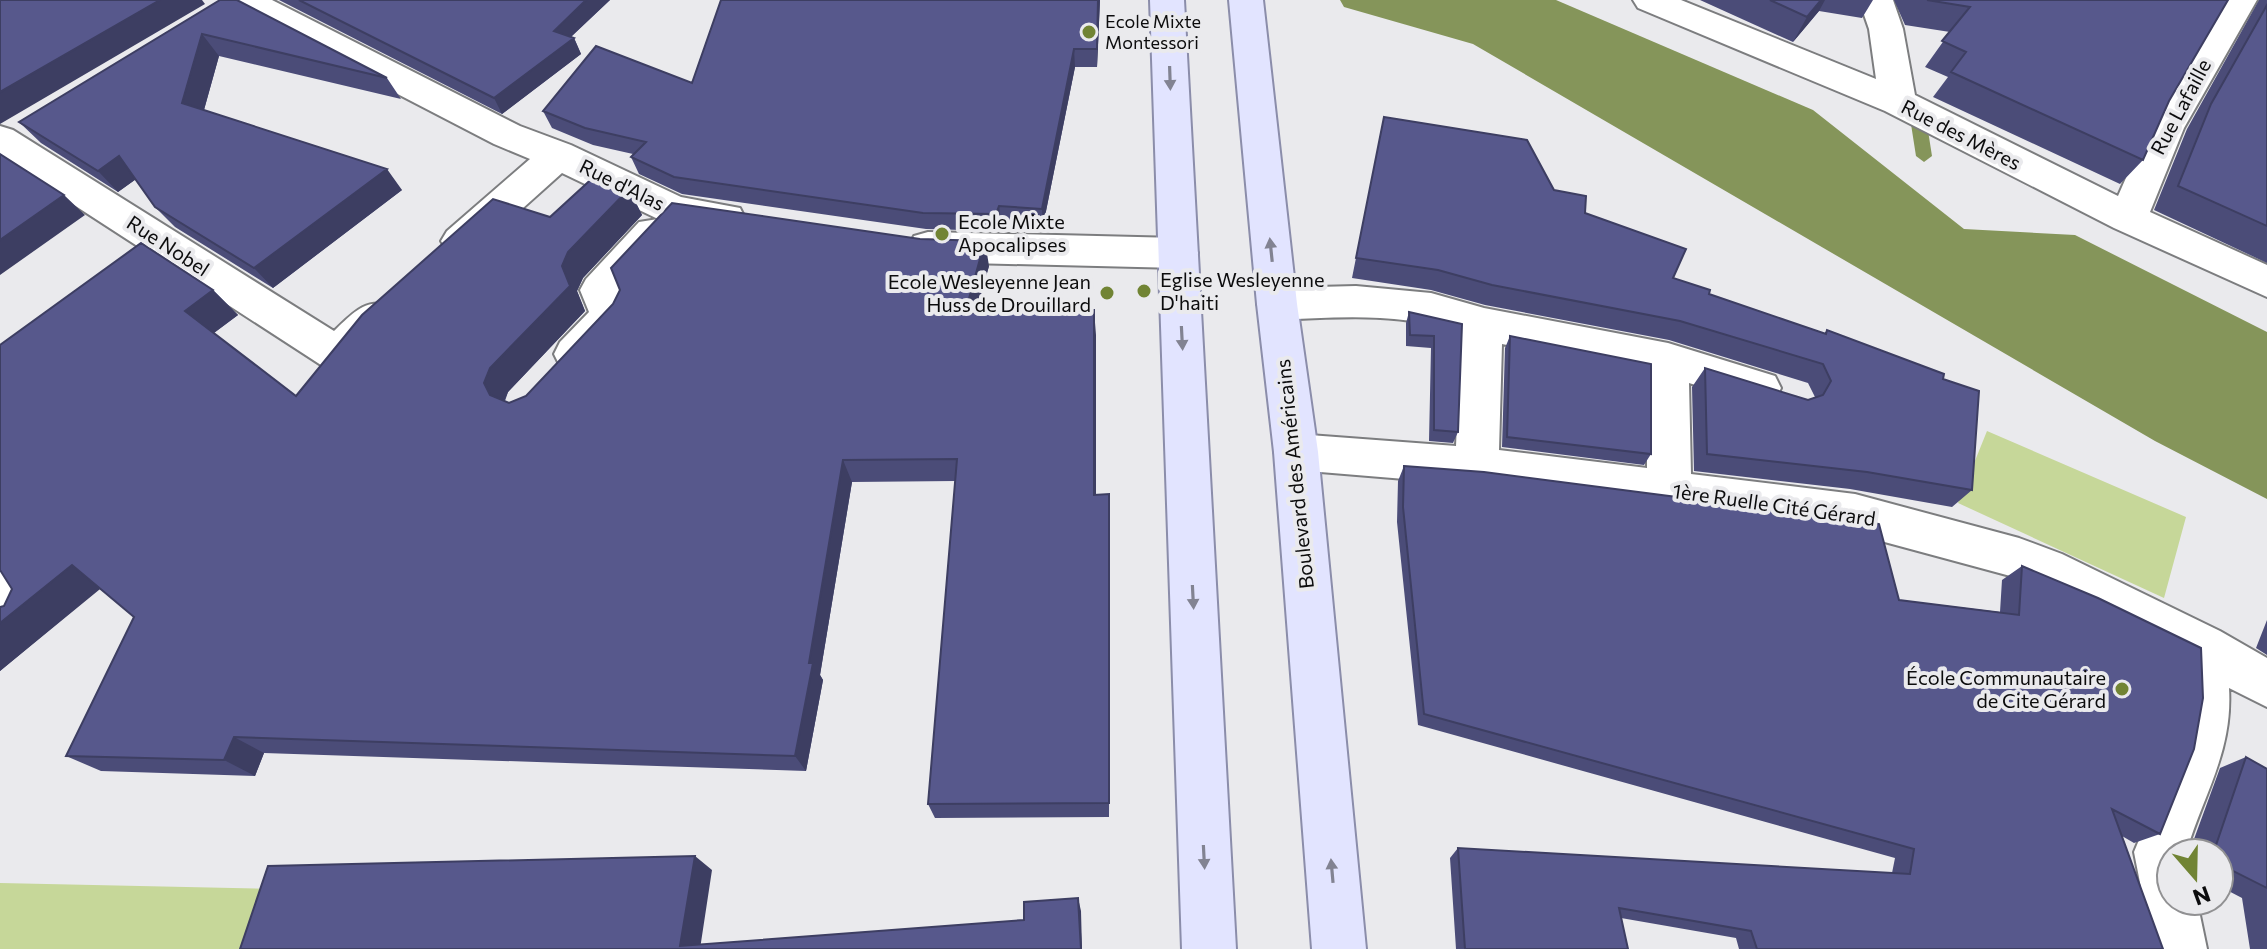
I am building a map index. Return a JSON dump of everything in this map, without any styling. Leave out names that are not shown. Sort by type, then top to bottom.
[{"type":"main road","points":[[1167,0],[1209,949]]},
{"type":"main road","name":"Boulevard des Américains","points":[[1246,0],[1277,304],[1296,452],[1339,949]]},
{"type":"street","name":"Rue des Mères","points":[[1650,0],[1898,102],[2128,218],[2267,282]]},
{"type":"street","points":[[1876,0],[1886,29],[1898,102]]},
{"type":"street","name":"Rue Lafaille","points":[[2128,218],[2166,128],[2240,0]]},
{"type":"street","name":"Rue d'Alas","points":[[234,5],[507,135],[558,155],[674,210],[753,222]]},
{"type":"street","name":"Rue Nobel","points":[[9,139],[336,353],[558,155]]},
{"type":"street","points":[[547,382],[611,316],[600,290],[674,210]]},
{"type":"street","points":[[895,243],[926,247],[1178,253]]},
{"type":"street","points":[[1277,304],[1375,299],[1455,312],[1482,324],[1668,360],[1792,398]]},
{"type":"street","points":[[1477,466],[1482,324]]},
{"type":"street","points":[[1668,360],[1669,490]]},
{"type":"street","name":"1ère Ruelle Cité Gérard","points":[[1296,452],[1477,466],[1855,514],[2019,558],[2203,647],[2267,684]]},
{"type":"street","points":[[2180,949],[2160,852],[2197,761],[2206,710],[2203,647]]},
{"type":"shaded area","points":[[1340,0],[1556,0],[1813,110],[1964,229],[2075,235],[2267,332],[2267,499],[2155,441],[1473,44],[1344,7]]},
{"type":"shaded area","points":[[1987,431],[2186,517],[2164,598],[1958,503]]},
{"type":"shaded area","points":[[0,883],[280,889],[257,949],[0,949]]},
{"type":"building","points":[[0,0],[160,0],[0,92]]},
{"type":"building","points":[[220,0],[237,0],[387,78],[202,34],[182,103],[387,169],[254,268],[155,207],[119,156],[98,171],[19,122]]},
{"type":"building","points":[[299,0],[586,0],[554,31],[574,38],[494,98]]},
{"type":"building","points":[[721,0],[1098,0],[1097,49],[1074,49],[1042,209],[999,206],[996,214],[923,213],[674,177],[631,157],[646,142],[585,128],[543,111],[596,46],[692,83]]},
{"type":"building","points":[[1770,0],[1821,0],[1807,17]]},
{"type":"building","points":[[1927,0],[2228,0],[2169,101],[2143,160],[1951,72],[1966,52],[1942,41],[1970,7]]},
{"type":"building","points":[[2267,5],[2267,226],[2178,186],[2211,104]]},
{"type":"building","points":[[1384,117],[1527,140],[1554,190],[1586,196],[1585,213],[1686,249],[1673,278],[1710,290],[1709,294],[1826,334],[1827,330],[1944,374],[1943,379],[1979,391],[1972,490],[1867,472],[1707,454],[1705,368],[1808,400],[1823,395],[1831,381],[1823,364],[1680,321],[1492,285],[1438,270],[1356,258]]},
{"type":"building","points":[[0,154],[64,195],[0,240]]},
{"type":"building","points":[[597,174],[629,189],[568,252],[562,266],[570,286],[490,368],[484,383],[490,395],[509,403],[526,396],[613,304],[620,290],[611,268],[672,203],[920,239],[985,241],[965,313],[1094,310],[1094,495],[1109,494],[1109,803],[928,804],[957,459],[843,460],[809,663],[813,663],[795,756],[234,737],[224,760],[66,756],[134,617],[72,565],[0,623],[0,607],[4,606],[12,589],[0,570],[0,345],[141,243],[213,290],[185,311],[296,396],[362,315],[493,199],[550,217]]},
{"type":"building","points":[[1409,312],[1462,324],[1458,432],[1434,430],[1434,336],[1410,335]]},
{"type":"building","points":[[1510,336],[1651,364],[1651,454],[1507,437]]},
{"type":"building","points":[[1404,466],[1484,472],[1879,524],[1899,600],[2019,615],[2022,566],[2098,598],[2201,648],[2203,698],[2194,749],[2160,834],[2112,809],[2163,949],[1757,949],[1751,931],[1619,908],[1628,949],[1465,949],[1458,848],[1910,874],[1914,849],[1424,714],[1403,507]]},
{"type":"building","points":[[2246,757],[2267,769],[2267,888],[2235,872],[2235,837],[2219,837]]},
{"type":"building","points":[[695,856],[680,946],[1024,920],[1024,902],[1078,898],[1081,949],[240,949],[268,866]]},
{"type":"waterway","points":[[1916,105],[1924,156]]},
{"type":"place","name":"Ecole Mixte Montessori","points":[[1089,32]]},
{"type":"place","name":"Ecole Mixte Apocalipses","points":[[942,234]]},
{"type":"place","name":"Eglise Wesleyenne D'haiti","points":[[1144,291]]},
{"type":"place","name":"Ecole Wesleyenne Jean Huss de Drouillard","points":[[1107,293]]},
{"type":"place","name":"École Communautaire de Cite Gérard","points":[[2122,689]]}]
